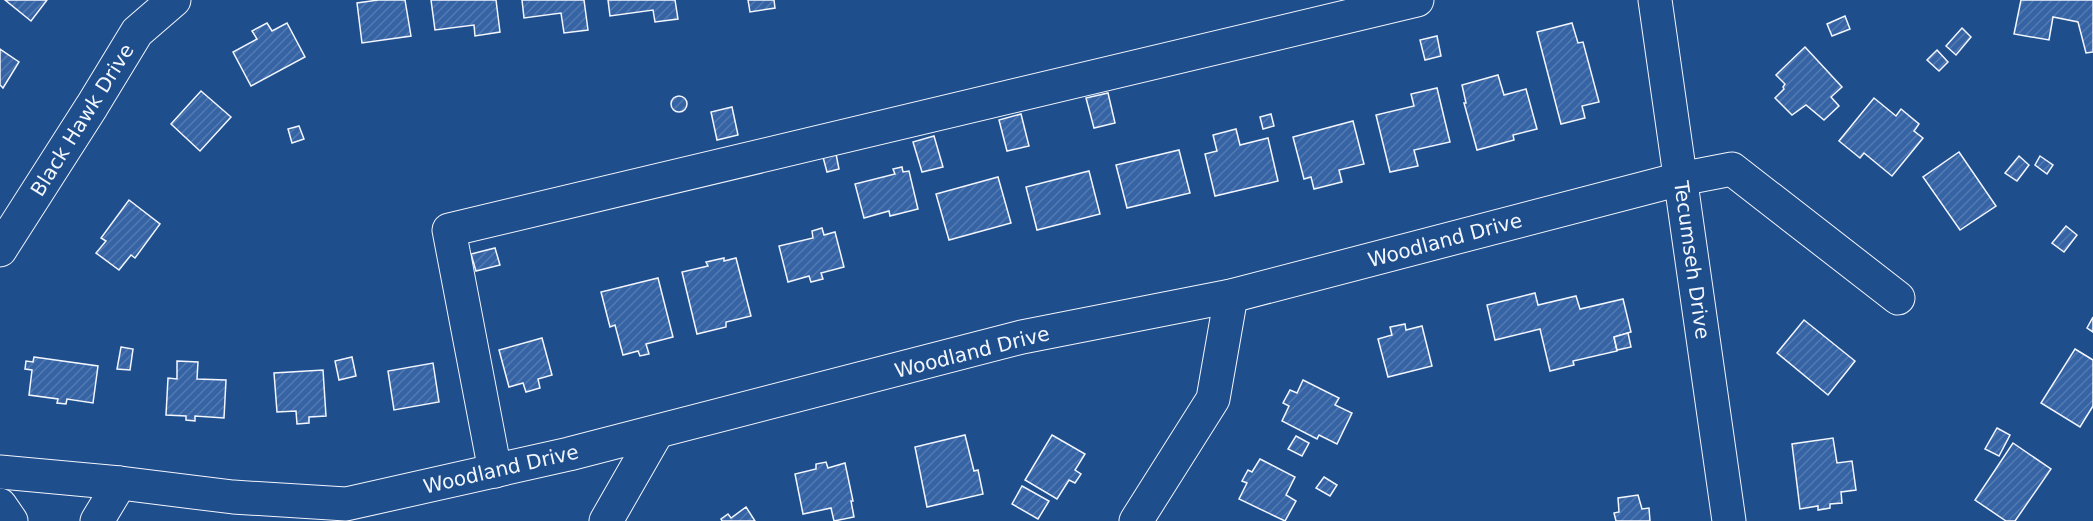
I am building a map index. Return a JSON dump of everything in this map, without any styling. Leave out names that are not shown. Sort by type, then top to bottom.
[{"type":"street","name":"Black Hawk Drive","points":[[0,250],[92,106],[136,32],[174,0]]},
{"type":"street","points":[[495,471],[449,230],[1418,0]]},
{"type":"street","name":"Tecumseh Drive","points":[[1655,0],[1729,521]]},
{"type":"street","name":"Woodland Drive","points":[[0,472],[120,483],[233,497],[346,504],[569,454],[1022,337],[1231,296],[1680,179],[1732,169],[1898,298]]},
{"type":"street","points":[[1136,521],[1212,399],[1231,296]]},
{"type":"street","points":[[606,521],[657,432]]},
{"type":"street","points":[[97,521],[120,483]]},
{"type":"street","points":[[346,504],[386,521]]},
{"type":"street","points":[[0,505],[11,521]]},
{"type":"building","points":[[5,0],[47,0],[31,21]]},
{"type":"building","points":[[405,0],[411,36],[362,43],[357,3]]},
{"type":"building","points":[[431,0],[496,0],[500,32],[475,36],[474,25],[435,30]]},
{"type":"building","points":[[522,0],[584,0],[588,30],[564,33],[561,13],[524,18]]},
{"type":"building","points":[[608,0],[675,0],[678,19],[655,22],[653,10],[610,16]]},
{"type":"building","points":[[748,0],[774,0],[775,8],[750,12]]},
{"type":"building","points":[[2021,0],[2093,0],[2093,52],[2086,53],[2078,22],[2053,17],[2049,40],[2014,34]]},
{"type":"building","points":[[1845,16],[1850,29],[1832,36],[1827,24]]},
{"type":"building","points":[[267,23],[272,31],[287,23],[305,57],[251,86],[233,52],[257,39],[252,31]]},
{"type":"building","points":[[1572,23],[1578,43],[1583,42],[1599,102],[1582,106],[1585,118],[1561,124],[1537,32]]},
{"type":"building","points":[[1962,28],[1971,37],[1956,55],[1946,46]]},
{"type":"building","points":[[1437,36],[1441,56],[1425,60],[1420,40]]},
{"type":"building","points":[[1805,47],[1842,87],[1831,97],[1839,106],[1824,120],[1806,105],[1792,115],[1775,98],[1784,89],[1785,84],[1776,75]]},
{"type":"building","points":[[0,49],[19,62],[3,88],[0,85]]},
{"type":"building","points":[[1937,50],[1948,62],[1939,71],[1927,60]]},
{"type":"building","points":[[1498,75],[1504,95],[1526,89],[1537,129],[1513,135],[1514,140],[1477,150],[1464,103],[1466,103],[1462,85]]},
{"type":"building","points":[[1437,88],[1450,142],[1414,150],[1418,166],[1390,172],[1376,115],[1414,106],[1411,94]]},
{"type":"building","points":[[201,91],[231,117],[200,151],[171,124]]},
{"type":"building","points":[[1108,93],[1115,123],[1094,128],[1086,98]]},
{"type":"building","points":[[676,96],[682,96],[687,104],[685,110],[676,112],[671,107],[671,101]]},
{"type":"building","points":[[1874,98],[1896,116],[1901,109],[1919,124],[1914,131],[1923,138],[1892,176],[1864,153],[1860,158],[1839,141]]},
{"type":"building","points":[[732,107],[738,135],[717,140],[711,112]]},
{"type":"building","points":[[1021,114],[1029,146],[1007,151],[999,120]]},
{"type":"building","points":[[1271,114],[1274,126],[1263,129],[1260,117]]},
{"type":"building","points":[[1353,121],[1364,164],[1339,170],[1342,182],[1314,189],[1311,177],[1304,179],[1293,137]]},
{"type":"building","points":[[299,126],[304,139],[292,143],[288,129]]},
{"type":"building","points":[[1236,129],[1240,145],[1268,138],[1278,181],[1215,196],[1205,154],[1217,151],[1213,135]]},
{"type":"building","points":[[934,136],[943,167],[922,172],[913,142]]},
{"type":"building","points":[[1179,150],[1190,193],[1127,208],[1116,165]]},
{"type":"building","points":[[1959,152],[1996,206],[1960,230],[1923,177]]},
{"type":"building","points":[[836,154],[839,169],[827,172],[823,157]]},
{"type":"building","points":[[2019,156],[2029,165],[2017,181],[2005,173]]},
{"type":"building","points":[[2040,156],[2053,165],[2047,174],[2035,165]]},
{"type":"building","points":[[902,167],[903,172],[909,171],[918,209],[890,216],[889,211],[864,218],[855,184],[895,174],[893,169]]},
{"type":"building","points":[[1089,171],[1100,214],[1037,230],[1026,187]]},
{"type":"building","points":[[998,177],[1011,223],[949,240],[936,194]]},
{"type":"building","points":[[129,200],[160,224],[135,258],[131,255],[119,270],[96,253],[106,241],[101,238]]},
{"type":"building","points":[[2066,226],[2077,235],[2064,252],[2052,243]]},
{"type":"building","points":[[822,228],[824,235],[835,232],[844,267],[821,273],[823,279],[811,282],[809,276],[788,282],[779,246],[813,238],[812,231]]},
{"type":"building","points":[[495,248],[500,265],[476,271],[471,254]]},
{"type":"building","points":[[724,258],[724,261],[736,258],[751,316],[726,322],[726,327],[697,334],[682,272],[708,266],[706,262]]},
{"type":"building","points":[[658,278],[673,337],[646,344],[649,354],[640,356],[638,351],[623,355],[615,325],[610,327],[601,292]]},
{"type":"building","points":[[1535,293],[1538,305],[1576,296],[1580,309],[1623,299],[1631,332],[1614,337],[1617,351],[1573,361],[1574,365],[1550,371],[1540,329],[1495,340],[1487,305]]},
{"type":"building","points":[[2093,317],[2093,332],[2087,328]]},
{"type":"building","points":[[1804,320],[1855,361],[1828,395],[1777,353]]},
{"type":"building","points":[[1405,324],[1406,330],[1422,326],[1432,366],[1388,377],[1378,339],[1392,335],[1390,327]]},
{"type":"building","points":[[1628,333],[1631,347],[1617,350],[1614,337]]},
{"type":"building","points":[[542,338],[552,375],[538,379],[540,388],[526,392],[523,383],[509,387],[499,350]]},
{"type":"building","points":[[121,347],[133,349],[130,370],[117,369]]},
{"type":"building","points":[[2075,349],[2093,360],[2093,406],[2080,427],[2041,403]]},
{"type":"building","points":[[34,357],[98,366],[93,403],[67,399],[66,404],[57,403],[58,399],[29,395],[32,370],[25,369],[26,361],[33,362]]},
{"type":"building","points":[[352,357],[356,376],[339,380],[335,361]]},
{"type":"building","points":[[177,361],[198,362],[197,379],[226,380],[224,418],[195,416],[195,421],[186,420],[186,416],[166,415],[168,378],[177,379]]},
{"type":"building","points":[[433,363],[439,402],[394,410],[388,371]]},
{"type":"building","points":[[323,370],[326,416],[309,417],[309,423],[297,424],[296,411],[277,412],[274,373]]},
{"type":"building","points":[[1303,380],[1339,398],[1335,405],[1352,413],[1337,444],[1319,435],[1317,439],[1282,421],[1289,406],[1283,403],[1290,390],[1297,393]]},
{"type":"building","points":[[1997,428],[2010,435],[1999,456],[1985,449]]},
{"type":"building","points":[[965,435],[974,471],[978,470],[983,494],[927,507],[915,447]]},
{"type":"building","points":[[1052,435],[1085,454],[1075,470],[1081,474],[1075,483],[1069,480],[1057,499],[1025,480]]},
{"type":"building","points":[[1296,436],[1309,443],[1302,456],[1288,449]]},
{"type":"building","points":[[1833,438],[1837,463],[1852,461],[1856,490],[1841,492],[1842,503],[1830,504],[1830,508],[1818,510],[1818,506],[1800,509],[1792,444]]},
{"type":"building","points":[[2013,443],[2051,469],[2015,521],[2006,521],[1975,500]]},
{"type":"building","points":[[1260,459],[1295,477],[1286,495],[1296,501],[1285,521],[1239,499],[1247,483],[1242,481],[1248,470],[1252,472]]},
{"type":"building","points":[[826,462],[828,468],[845,463],[854,517],[834,521],[831,508],[803,514],[795,474],[816,469],[816,464]]},
{"type":"building","points":[[1324,477],[1337,485],[1330,496],[1316,488]]},
{"type":"building","points":[[1022,486],[1049,501],[1038,519],[1012,504]]},
{"type":"building","points":[[1638,495],[1642,509],[1649,508],[1650,521],[1616,521],[1614,513],[1619,512],[1618,498]]},
{"type":"building","points":[[746,507],[755,521],[722,521],[721,519],[728,514],[731,518]]}]
